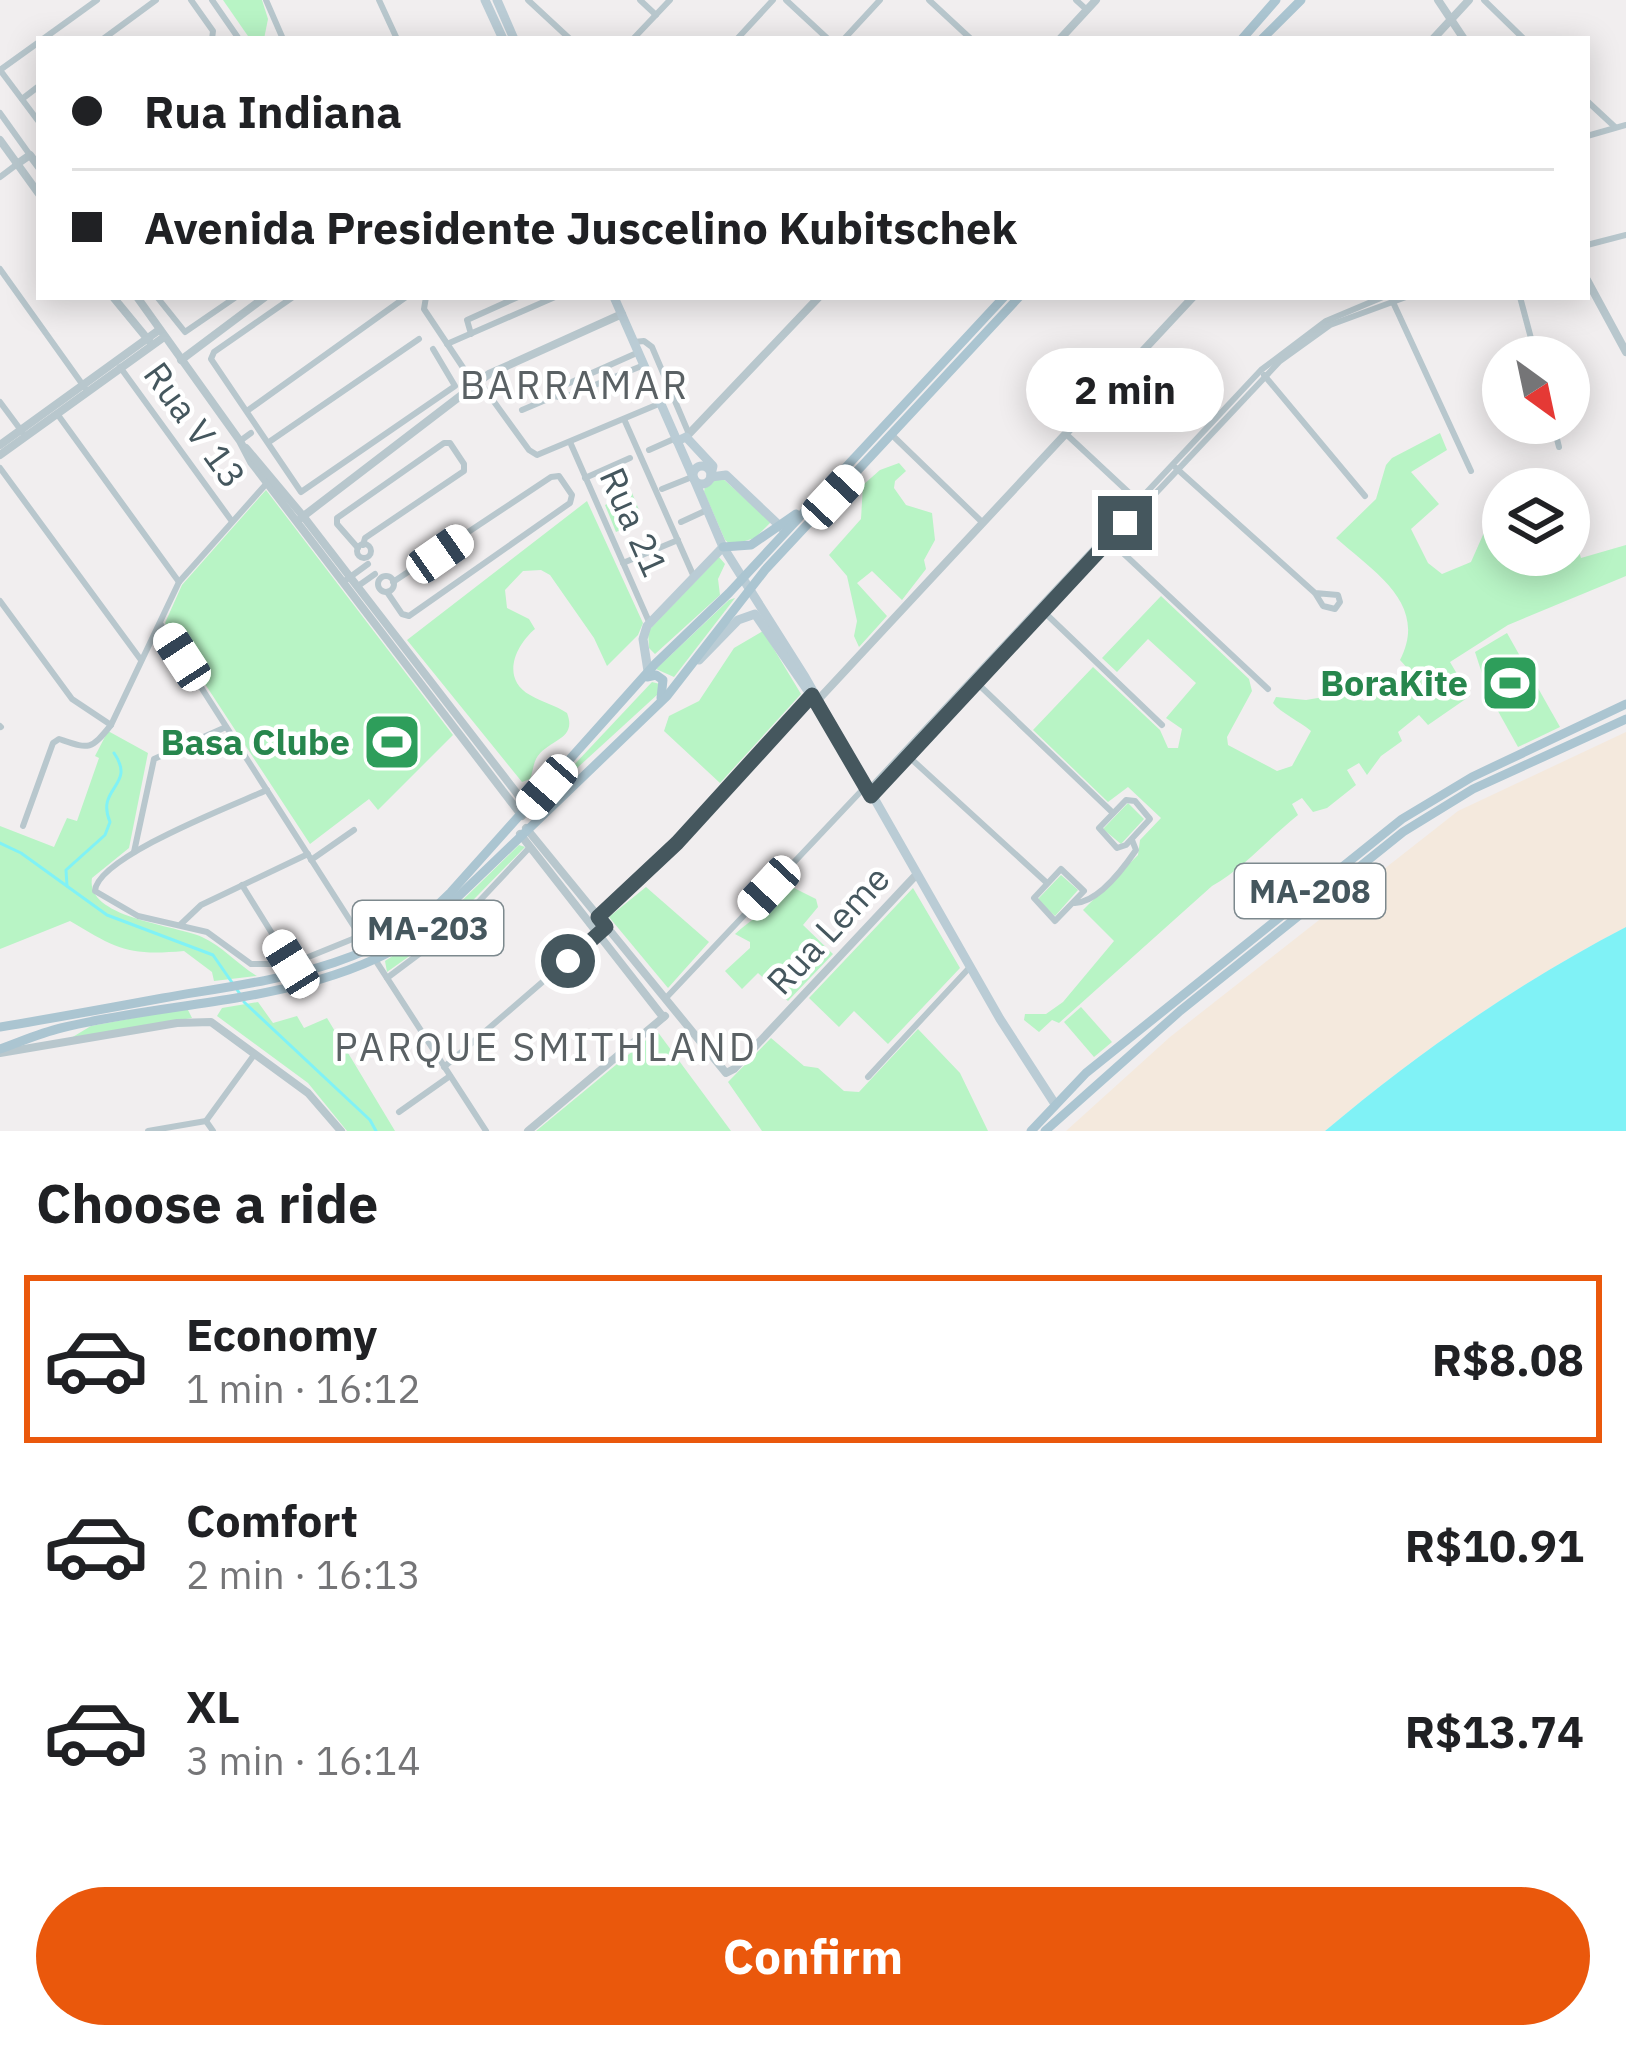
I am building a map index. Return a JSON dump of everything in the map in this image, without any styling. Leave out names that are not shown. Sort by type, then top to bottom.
[{"type":"main road","points":[[485,0],[502,36]]},
{"type":"main road","points":[[497,0],[513,36]]},
{"type":"main road","points":[[1245,36],[1276,0]]},
{"type":"main road","points":[[1265,36],[1301,0]]},
{"type":"main road","points":[[615,300],[702,481],[707,510],[723,547],[1055,1104]]},
{"type":"main road","points":[[648,672],[643,638],[650,624],[694,577],[723,547],[751,545],[783,529],[811,505],[1001,300]]},
{"type":"main road","name":"MA-203","points":[[255,987],[291,969],[344,962],[376,948],[445,898],[648,672],[729,593],[799,534],[1016,300]]},
{"type":"main road","points":[[682,438],[710,460],[702,481]]},
{"type":"main road","points":[[702,481],[724,474],[783,529],[799,534]]},
{"type":"main road","name":"MA-203","points":[[0,1027],[325,979],[376,961],[429,928],[681,679],[783,529]]},
{"type":"main road","points":[[681,679],[738,620],[752,614],[760,618],[814,699]]},
{"type":"main road","points":[[638,683],[654,675],[663,680],[664,692],[656,706]]},
{"type":"main road","name":"MA-208","points":[[1031,1131],[1127,1040],[1402,819],[1472,777],[1626,704]]},
{"type":"main road","name":"MA-208","points":[[1046,1131],[1198,997],[1422,819],[1473,789],[1626,718]]},
{"type":"main road","name":"MA-203","points":[[0,1050],[53,1030],[196,1004],[225,994]]},
{"type":"main road","points":[[1107,1076],[1132,1049],[1127,1040]]},
{"type":"street","points":[[47,36],[97,0]]},
{"type":"street","points":[[107,36],[156,0]]},
{"type":"street","points":[[191,0],[212,36]]},
{"type":"street","points":[[212,0],[237,36]]},
{"type":"street","points":[[266,0],[282,36]]},
{"type":"street","points":[[380,0],[396,36]]},
{"type":"street","points":[[528,0],[567,36]]},
{"type":"street","points":[[640,0],[656,15]]},
{"type":"street","points":[[637,36],[670,0]]},
{"type":"street","points":[[740,36],[773,0]]},
{"type":"street","points":[[786,0],[825,36]]},
{"type":"street","points":[[847,36],[880,0]]},
{"type":"street","points":[[929,0],[968,36]]},
{"type":"street","points":[[1076,0],[1087,10]]},
{"type":"street","points":[[1063,36],[1096,0]]},
{"type":"street","points":[[1438,0],[1462,36]]},
{"type":"street","points":[[1436,36],[1469,0]]},
{"type":"street","points":[[1484,0],[1521,36]]},
{"type":"street","points":[[274,36],[277,25]]},
{"type":"street","points":[[36,44],[0,70],[36,118]]},
{"type":"street","points":[[22,99],[36,88]]},
{"type":"street","points":[[1590,103],[1616,128]]},
{"type":"street","points":[[0,113],[36,162]]},
{"type":"street","points":[[1590,135],[1626,125]]},
{"type":"street","points":[[0,140],[36,190]]},
{"type":"street","points":[[0,177],[30,155]]},
{"type":"street","points":[[1590,244],[1626,235]]},
{"type":"street","points":[[0,269],[85,388]]},
{"type":"street","points":[[1590,286],[1626,352]]},
{"type":"street","points":[[115,300],[149,342]]},
{"type":"street","points":[[139,300],[346,580],[519,796],[530,796],[572,758]]},
{"type":"street","points":[[160,300],[184,332],[232,300]]},
{"type":"street","points":[[181,360],[261,300]]},
{"type":"street","points":[[288,300],[212,354],[212,362],[298,491],[455,386],[433,349]]},
{"type":"street","points":[[247,411],[402,300]]},
{"type":"street","points":[[426,300],[424,309],[447,344],[533,454],[661,403]]},
{"type":"street","points":[[471,334],[467,320],[511,300]]},
{"type":"street","points":[[447,344],[548,300]]},
{"type":"street","points":[[649,450],[682,438],[816,300]]},
{"type":"street","points":[[594,920],[677,843],[1190,300]]},
{"type":"street","points":[[664,999],[906,754],[1263,373],[1330,325],[1384,300]]},
{"type":"street","points":[[1389,300],[1471,471]]},
{"type":"street","points":[[1521,300],[1530,336]]},
{"type":"street","points":[[300,519],[477,382],[510,362],[622,314]]},
{"type":"street","points":[[0,445],[162,333]]},
{"type":"street","points":[[268,442],[419,339]]},
{"type":"street","points":[[556,396],[556,389],[644,341],[652,347],[682,438]]},
{"type":"street","points":[[522,410],[644,364]]},
{"type":"street","name":"Rua V 13","points":[[118,365],[231,520]]},
{"type":"street","points":[[1263,373],[1365,496]]},
{"type":"street","points":[[0,402],[23,433]]},
{"type":"street","points":[[54,411],[179,582]]},
{"type":"street","points":[[624,419],[694,577]]},
{"type":"street","points":[[244,425],[240,440],[268,483],[300,519]]},
{"type":"street","points":[[0,455],[23,433]]},
{"type":"street","points":[[240,440],[250,434]]},
{"type":"street","points":[[892,434],[983,523]]},
{"type":"street","points":[[1066,434],[1139,502]]},
{"type":"street","name":"Rua 21","points":[[570,442],[650,624]]},
{"type":"street","points":[[360,547],[337,524],[337,518],[444,443],[450,443],[464,471],[365,538],[360,547],[359,556],[402,614],[409,616],[570,503],[572,495],[559,476],[551,477],[393,582],[387,592]]},
{"type":"street","points":[[585,478],[630,458]]},
{"type":"street","points":[[1173,466],[1315,593]]},
{"type":"street","points":[[0,468],[141,660]]},
{"type":"street","points":[[662,489],[702,481]]},
{"type":"street","points":[[22,826],[54,741],[92,746],[111,725],[179,582],[268,483]]},
{"type":"street","points":[[681,522],[707,510]]},
{"type":"street","points":[[1106,538],[1268,689]]},
{"type":"street","points":[[623,563],[678,540]]},
{"type":"street","points":[[346,580],[367,561]]},
{"type":"street","points":[[354,589],[377,577],[393,582]]},
{"type":"street","points":[[354,589],[522,816]]},
{"type":"street","points":[[0,601],[72,699],[111,725]]},
{"type":"street","points":[[1040,609],[1162,725]]},
{"type":"street","points":[[160,623],[360,936],[376,948]]},
{"type":"street","points":[[974,681],[1114,813]]},
{"type":"street","points":[[134,852],[154,759],[226,727]]},
{"type":"street","points":[[906,754],[1047,883]]},
{"type":"street","points":[[267,790],[134,852],[94,886],[102,897],[138,916],[216,937],[244,962],[291,969],[360,936]]},
{"type":"street","points":[[1130,799],[1150,817],[1132,840],[1117,848],[1099,829],[1130,799]]},
{"type":"street","points":[[181,924],[193,910],[309,857],[354,830]]},
{"type":"street","points":[[523,831],[673,1010],[528,1131]]},
{"type":"street","points":[[1075,903],[1091,899],[1130,859],[1136,850],[1132,840]]},
{"type":"street","points":[[387,977],[455,927],[533,844]]},
{"type":"street","points":[[1059,869],[1084,889],[1058,920],[1034,900],[1047,883],[1059,869]]},
{"type":"street","name":"Rua Leme","points":[[673,1010],[728,1073],[916,874]]},
{"type":"street","points":[[242,885],[291,969]]},
{"type":"street","points":[[603,931],[663,1017]]},
{"type":"street","points":[[444,1067],[603,931]]},
{"type":"street","points":[[376,961],[486,1131]]},
{"type":"street","points":[[868,1077],[970,967]]},
{"type":"street","points":[[205,1021],[225,994]]},
{"type":"street","points":[[196,1004],[199,1016],[218,1025],[308,1093],[341,1131]]},
{"type":"street","points":[[0,1050],[205,1021]]},
{"type":"street","points":[[148,1131],[206,1121],[256,1053]]},
{"type":"street","points":[[399,1112],[450,1076]]},
{"type":"street","points":[[206,1121],[213,1131]]},
{"type":"green space","points":[[223,0],[262,0],[268,19],[265,36],[248,36]]},
{"type":"green space","points":[[1440,433],[1447,450],[1411,472],[1439,504],[1411,529],[1428,563],[1442,574],[1471,562],[1482,537],[1482,576],[1590,576],[1590,555],[1626,545],[1626,576],[1508,625],[1450,662],[1470,696],[1428,725],[1419,715],[1398,732],[1402,741],[1381,756],[1367,775],[1359,763],[1347,770],[1356,785],[1327,808],[1313,812],[1302,798],[1292,804],[1298,815],[1246,862],[1212,886],[1059,1023],[1052,1020],[1039,1032],[1024,1020],[1025,1014],[1046,1014],[1063,1002],[1114,941],[1083,910],[1138,855],[1140,840],[1161,818],[1128,787],[1108,802],[1033,730],[1093,667],[1160,730],[1168,748],[1178,748],[1182,729],[1166,718],[1196,683],[1148,639],[1117,672],[1102,658],[1161,596],[1249,679],[1252,691],[1227,737],[1228,745],[1277,771],[1292,766],[1311,731],[1276,707],[1276,697],[1306,700],[1341,694],[1364,701],[1409,670],[1400,660],[1408,622],[1403,606],[1381,577],[1336,538],[1376,499],[1392,458]]},
{"type":"green space","points":[[899,463],[906,471],[894,488],[906,505],[932,513],[935,540],[924,560],[926,569],[902,600],[872,571],[857,583],[887,616],[859,647],[847,576],[829,555],[861,519],[863,485],[880,470]]},
{"type":"green space","points":[[720,476],[771,522],[755,538],[731,545],[725,540],[704,492]]},
{"type":"green space","points":[[266,490],[453,735],[378,810],[369,799],[310,844],[165,623],[182,585]]},
{"type":"green space","points":[[632,493],[643,520],[616,532],[605,505]]},
{"type":"green space","points":[[587,501],[643,623],[638,635],[607,666],[594,638],[550,575],[541,570],[523,571],[505,590],[507,608],[529,619],[535,629],[517,652],[515,680],[530,695],[567,713],[569,722],[565,735],[541,752],[530,779],[522,782],[407,640]]},
{"type":"green space","points":[[719,557],[725,564],[718,579],[720,595],[655,654],[649,648],[648,631]]},
{"type":"green space","points":[[735,598],[674,677],[656,669],[729,600]]},
{"type":"green space","points":[[763,631],[801,694],[720,783],[664,731],[669,716],[699,701],[734,648]]},
{"type":"green space","name":"BoraKite","points":[[1507,633],[1560,727],[1518,747],[1489,695],[1475,652]]},
{"type":"green space","points":[[652,682],[660,684],[658,694],[576,769],[573,766]]},
{"type":"green space","points":[[108,731],[148,753],[129,848],[92,878],[94,892],[117,911],[202,937],[257,976],[214,981],[212,972],[184,951],[124,948],[70,921],[0,949],[0,826],[54,847],[67,818],[77,821],[99,758],[95,756]]},
{"type":"green space","points":[[1128,803],[1144,819],[1121,844],[1103,829]]},
{"type":"green space","points":[[519,845],[525,847],[439,935],[387,972],[385,961],[433,929]]},
{"type":"green space","points":[[1061,875],[1078,890],[1055,916],[1037,900]]},
{"type":"green space","points":[[790,886],[816,899],[818,907],[803,925],[833,954],[788,1001],[758,973],[742,989],[725,971],[750,948],[750,942],[735,934]]},
{"type":"green space","points":[[646,887],[709,942],[668,988],[609,917]]},
{"type":"green space","points":[[913,888],[960,968],[888,1044],[854,1011],[839,1027],[809,998]]},
{"type":"green space","points":[[258,1002],[273,1023],[297,1016],[304,1028],[327,1018],[395,1131],[347,1131],[308,1083],[217,1016],[222,1008]]},
{"type":"green space","points":[[1081,1007],[1112,1042],[1094,1057],[1064,1022]]},
{"type":"green space","points":[[187,1008],[192,1018],[71,1038],[91,1026]]},
{"type":"green space","points":[[918,1029],[960,1073],[988,1131],[762,1131],[728,1082],[771,1038],[844,1091],[859,1092]]},
{"type":"green space","points":[[657,1031],[731,1131],[536,1131]]},
{"type":"sand","points":[[1626,732],[1626,927],[1470,1020],[1325,1131],[1066,1131],[1170,1037],[1458,811]]},
{"type":"water","points":[[1626,927],[1626,1131],[1325,1131],[1470,1020]]},
{"type":"waterway","points":[[67,886],[66,870],[105,835],[110,822],[108,801],[121,773],[114,753]]},
{"type":"waterway","points":[[0,843],[107,915],[213,955],[240,994]]},
{"type":"waterway","points":[[244,1002],[370,1120],[376,1131]]},
{"type":"place","name":"BoraKite","points":[[1510,683]]},
{"type":"place","name":"Basa Clube","points":[[392,742]]},
{"type":"district","name":"BARRAMAR","points":[[575,385]]},
{"type":"district","name":"PARQUE SMITHLAND","points":[[546,1047]]},
{"type":"route","points":[[568,961],[606,927],[598,917],[677,843],[812,695],[871,796],[1125,523]]}]
